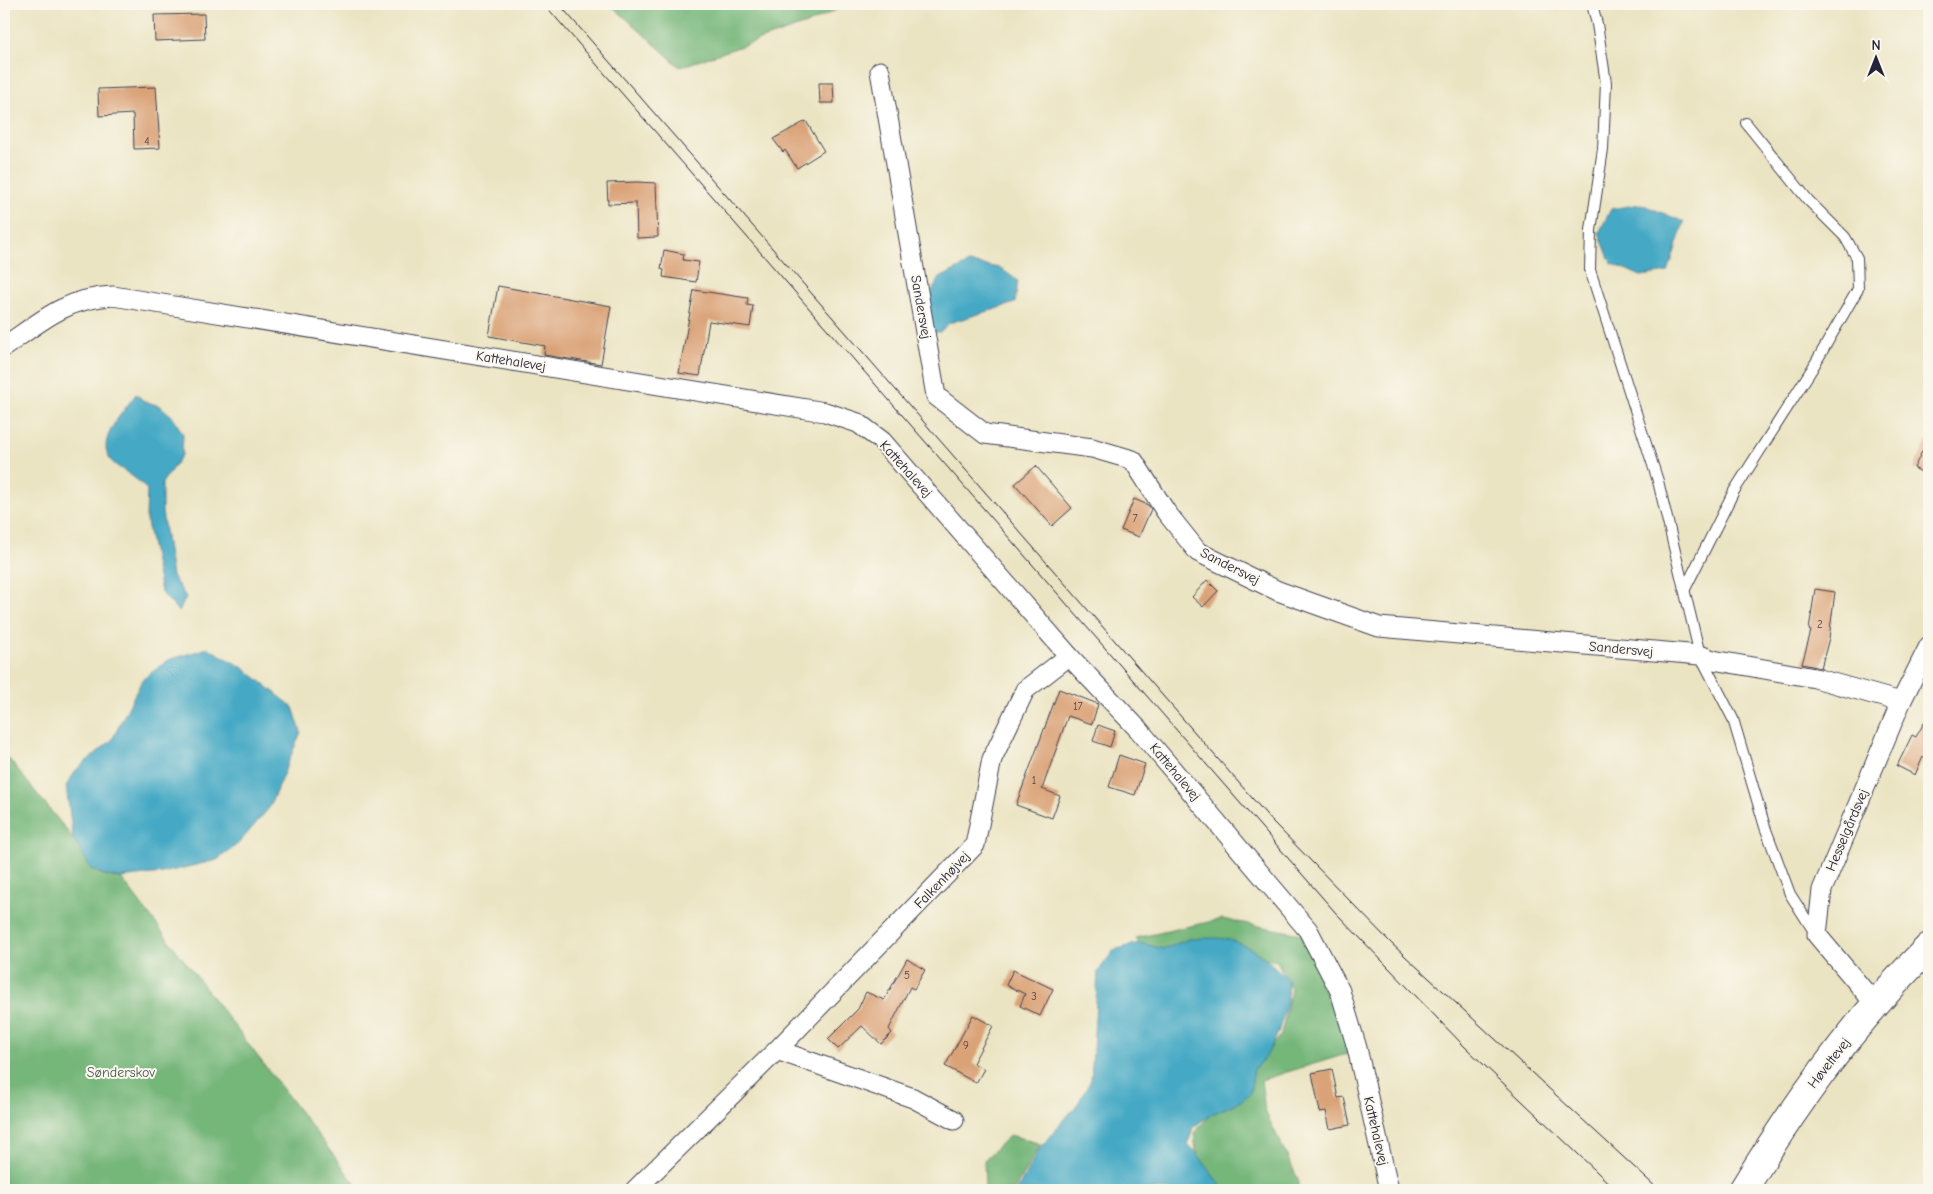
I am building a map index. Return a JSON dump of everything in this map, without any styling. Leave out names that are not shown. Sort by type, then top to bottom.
[{"type":"street","name":"Sandersvej","points":[[880,71],[936,396],[985,434],[1092,448],[1134,460],[1166,512],[1198,552],[1278,591],[1379,627],[1700,655],[1713,660],[1815,678],[1901,702]]},
{"type":"street","name":"Kattehalevej","points":[[4,347],[51,314],[74,302],[92,297],[113,296],[825,412],[858,423],[882,441],[1069,656],[1140,730],[1308,930],[1340,992],[1357,1048],[1389,1190]]},
{"type":"street","name":"Hesselgårdsvej","points":[[1817,935],[1822,890],[1901,702],[1929,646]]},
{"type":"street","name":"Falkenhøjvej","points":[[635,1190],[777,1050],[976,845],[992,760],[1025,690],[1069,656]]},
{"type":"street","points":[[1817,935],[1876,1005]]},
{"type":"street","name":"Høveltevej","points":[[1743,1190],[1814,1081],[1876,1005],[1929,947]]},
{"type":"street","points":[[777,1050],[914,1098],[954,1120]]},
{"type":"lane","points":[[1592,4],[1598,24],[1606,83],[1602,149],[1591,230],[1590,270],[1658,481],[1700,655],[1733,719],[1765,828],[1790,894],[1817,935]]},
{"type":"lane","points":[[1685,589],[1734,491],[1812,369],[1858,289],[1857,258],[1845,237],[1808,200],[1746,123]]},
{"type":"green space","points":[[610,4],[848,4],[812,22],[680,67]]},
{"type":"green space","name":"Sønderskov","points":[[4,753],[73,838],[91,869],[107,876],[121,878],[360,1190],[4,1190]]},
{"type":"green space","points":[[1222,919],[1317,937],[1350,1053],[1261,1080],[1265,1111],[1298,1179],[1298,1190],[1219,1190],[1196,1151],[1194,1133],[1281,1035],[1291,989],[1277,961],[1191,942],[1147,958],[1136,938]]},
{"type":"green space","points":[[1010,1135],[1041,1144],[1014,1190],[985,1190],[984,1160]]},
{"type":"water","points":[[1641,204],[1684,222],[1668,272],[1641,276],[1611,263],[1599,233],[1611,209]]},
{"type":"water","points":[[969,263],[1000,268],[1018,281],[1015,303],[949,323],[940,332],[931,332],[924,304],[940,278]]},
{"type":"water","points":[[136,394],[144,401],[160,406],[172,416],[183,434],[182,455],[162,483],[162,512],[172,576],[186,597],[179,612],[161,592],[146,517],[147,490],[109,458],[106,449],[107,440],[116,420]]},
{"type":"water","points":[[208,648],[245,669],[293,707],[301,732],[269,808],[239,843],[217,860],[162,873],[121,878],[107,876],[91,869],[73,838],[66,786],[77,769],[112,740],[142,680],[168,660]]},
{"type":"water","points":[[1221,938],[1234,941],[1252,949],[1288,980],[1287,1002],[1278,1033],[1267,1055],[1254,1069],[1250,1093],[1241,1101],[1212,1114],[1193,1127],[1188,1145],[1200,1157],[1223,1190],[1017,1190],[1040,1148],[1077,1105],[1091,1080],[1098,972],[1114,950],[1139,943],[1164,949],[1189,939]]},
{"type":"building","points":[[204,14],[205,39],[155,41],[154,15]]},
{"type":"building","points":[[819,83],[833,83],[834,103],[820,103]]},
{"type":"building","points":[[156,87],[160,148],[134,149],[133,114],[99,116],[98,89]]},
{"type":"building","points":[[806,121],[824,151],[797,168],[785,150],[783,152],[773,139]]},
{"type":"building","points":[[607,183],[656,183],[658,237],[637,238],[636,203],[608,204]]},
{"type":"building","points":[[664,250],[684,254],[683,260],[699,262],[696,282],[663,277],[664,270],[661,269]]},
{"type":"building","points":[[498,286],[611,306],[601,364],[544,355],[545,346],[489,336]]},
{"type":"building","points":[[694,290],[748,298],[747,305],[753,306],[750,327],[709,321],[700,376],[679,373]]},
{"type":"building","points":[[1929,437],[1929,476],[1914,468]]},
{"type":"building","points":[[1036,466],[1072,508],[1052,526],[1015,484]]},
{"type":"building","points":[[1134,499],[1148,505],[1151,509],[1139,537],[1121,530]]},
{"type":"building","points":[[1207,580],[1218,591],[1203,607],[1192,597]]},
{"type":"building","points":[[1815,589],[1835,592],[1829,638],[1821,668],[1802,664],[1811,631],[1809,630]]},
{"type":"building","points":[[1059,689],[1098,704],[1092,724],[1068,716],[1042,789],[1060,796],[1052,818],[1016,805]]},
{"type":"building","points":[[1929,714],[1929,760],[1923,757],[1915,775],[1897,766],[1912,735],[1916,737]]},
{"type":"building","points":[[1098,725],[1115,731],[1110,747],[1093,741]]},
{"type":"building","points":[[1119,755],[1145,764],[1135,795],[1109,787]]},
{"type":"building","points":[[907,959],[925,970],[914,989],[910,987],[889,1029],[892,1033],[881,1044],[862,1026],[838,1049],[828,1039],[858,1009],[866,992],[884,1000]]},
{"type":"building","points":[[1013,970],[1053,989],[1040,1016],[1020,1006],[1025,994],[1006,985]]},
{"type":"building","points":[[973,1015],[993,1026],[973,1063],[984,1069],[976,1083],[945,1066]]},
{"type":"building","points":[[1332,1069],[1338,1098],[1344,1097],[1350,1125],[1330,1129],[1326,1111],[1320,1112],[1312,1073]]},
{"type":"tram line","points":[[544,4],[1335,912],[1464,1046],[1616,1190]]},
{"type":"tram line","points":[[559,4],[1273,822],[1392,944],[1659,1190]]}]
